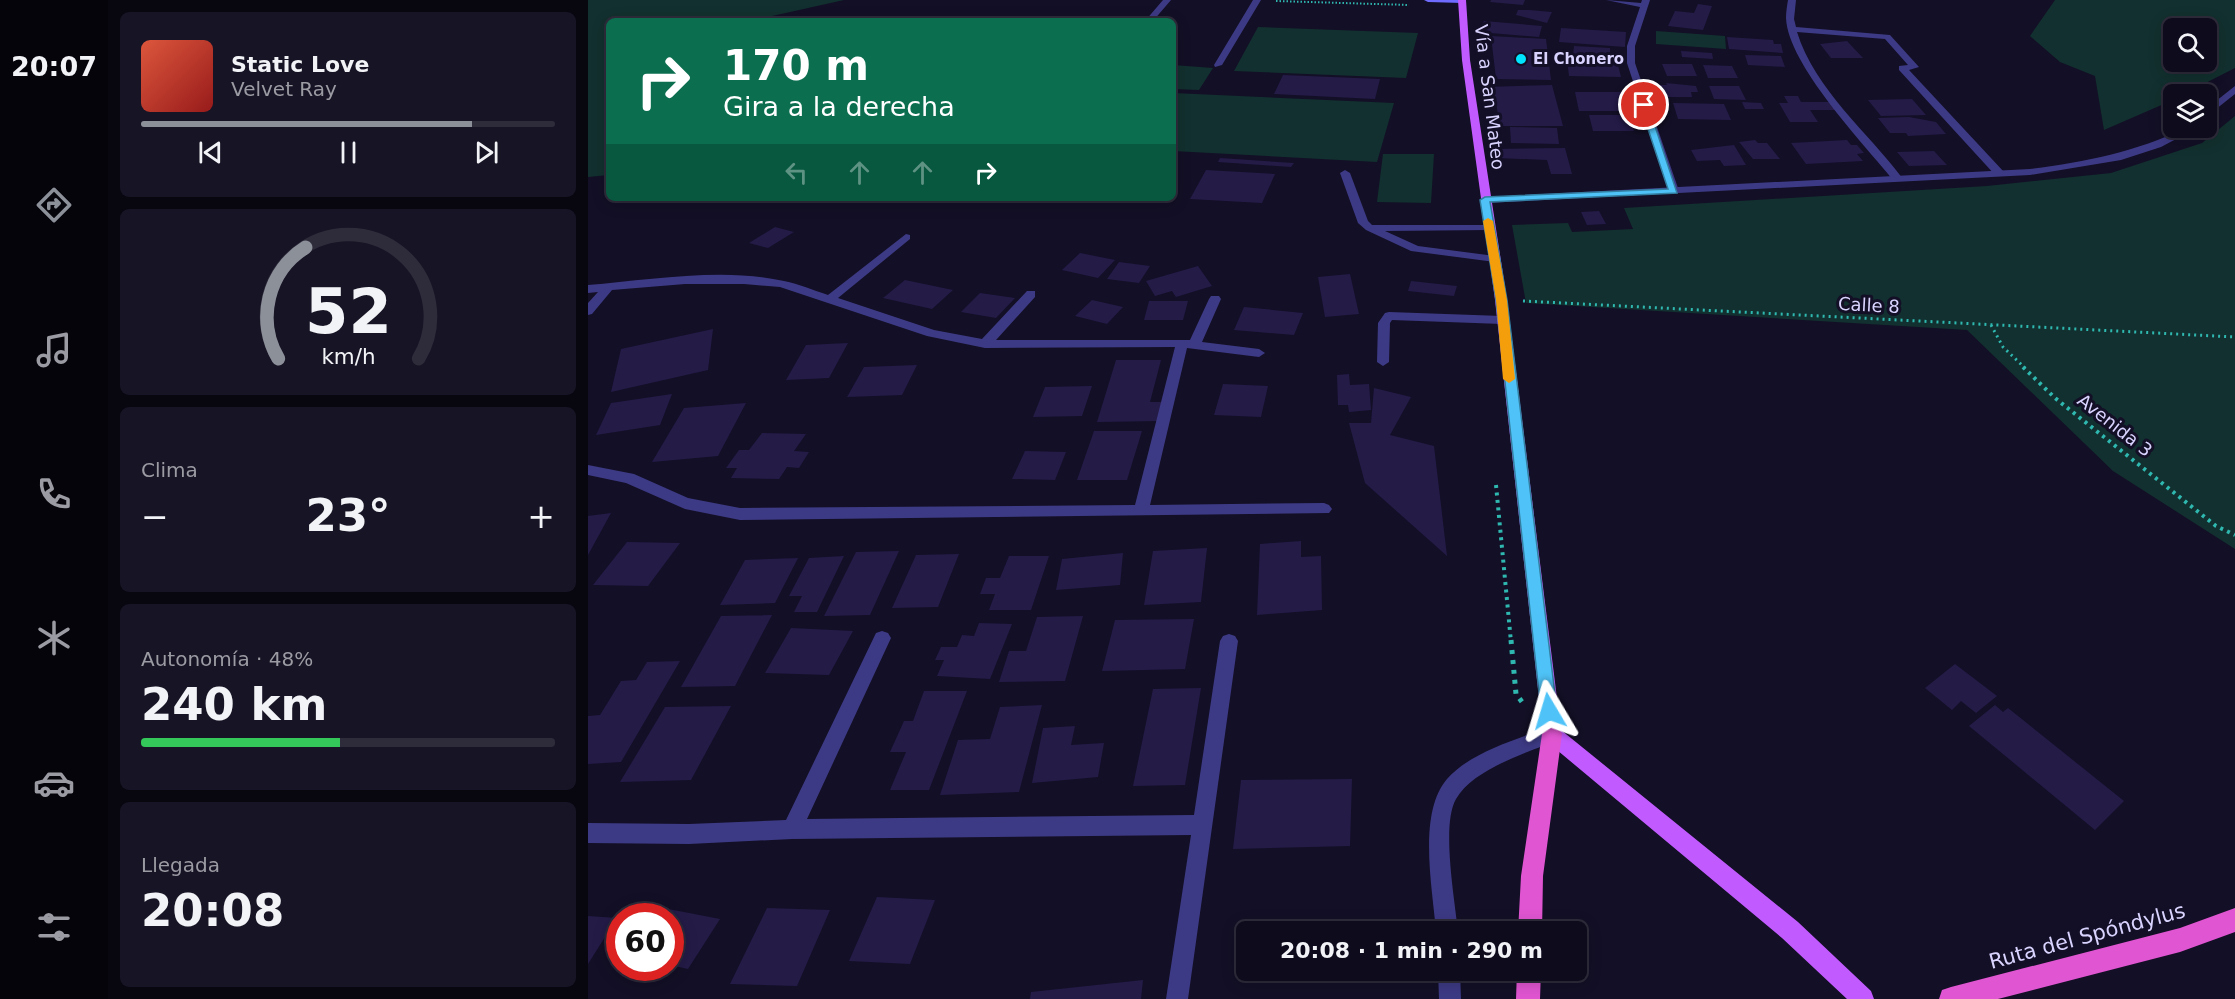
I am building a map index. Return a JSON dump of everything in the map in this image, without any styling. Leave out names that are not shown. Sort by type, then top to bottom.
[{"type":"highway","points":[[1530,921],[1532,876],[1552,734]]},
{"type":"highway","name":"Ruta del Spóndylus","points":[[1951,999],[2180,940],[2235,920]]},
{"type":"highway","points":[[1528,999],[1529,981]]},
{"type":"main road","points":[[1428,0],[1462,0]]},
{"type":"main road","name":"Vía a San Mateo","points":[[1462,0],[1466,60],[1501,300],[1552,734]]},
{"type":"main road","points":[[1552,734],[1790,930],[1863,999]]},
{"type":"street","points":[[1152,18],[1167,0]]},
{"type":"street","points":[[1218,65],[1257,0]]},
{"type":"street","points":[[1610,0],[1644,2],[1631,46],[1631,63],[1674,191]]},
{"type":"street","points":[[1792,0],[1788,15],[1798,50],[1811,72],[1898,179]]},
{"type":"street","points":[[1792,29],[1887,37],[1915,67],[1902,68],[2001,174]]},
{"type":"street","points":[[2217,105],[2235,89]]},
{"type":"street","points":[[1485,200],[2001,174],[2135,154],[2174,138]]},
{"type":"street","points":[[1345,173],[1363,223],[1370,228],[1415,249],[1495,260]]},
{"type":"street","points":[[1370,228],[1489,227]]},
{"type":"street","points":[[830,299],[906,237]]},
{"type":"street","points":[[588,289],[609,285],[685,279],[744,280],[782,284],[830,299],[878,318],[931,333],[985,344],[1189,343],[1259,353]]},
{"type":"street","points":[[588,311],[609,285]]},
{"type":"street","points":[[985,344],[1030,294]]},
{"type":"street","points":[[1141,510],[1189,343],[1215,299]]},
{"type":"street","points":[[1383,362],[1384,323],[1389,316],[1502,320]]},
{"type":"street","points":[[588,470],[628,478],[685,503],[740,514],[1324,509]]},
{"type":"street","points":[[792,829],[882,638]]},
{"type":"street","points":[[1177,999],[1229,641]]},
{"type":"street","points":[[1446,921],[1440,826],[1446,796],[1465,776],[1492,758],[1552,734]]},
{"type":"street","points":[[588,833],[688,834],[792,829],[1201,825]]},
{"type":"street","points":[[1449,981],[1450,999]]},
{"type":"path","name":"Calle 8","points":[[1501,300],[2235,337]]},
{"type":"path","name":"Avenida 3","points":[[1990,325],[2003,347],[2055,398],[2216,526],[2235,535]]},
{"type":"green space","points":[[588,0],[844,0],[763,18],[606,18],[606,175],[588,177]]},
{"type":"green space","points":[[2055,0],[2235,0],[2235,68],[2204,84],[2163,84],[2163,104],[2104,130],[2095,76],[2060,62],[2030,36]]},
{"type":"green space","points":[[1258,27],[1418,33],[1406,78],[1234,71]]},
{"type":"green space","points":[[1656,31],[1725,36],[1726,49],[1656,44]]},
{"type":"green space","points":[[1176,65],[1213,68],[1199,90],[1176,89]]},
{"type":"green space","points":[[1176,93],[1394,103],[1377,162],[1176,151]]},
{"type":"green space","points":[[2235,116],[2235,549],[2113,471],[1967,330],[1526,303],[1512,225],[1568,223],[1572,232],[1633,229],[1624,208],[1987,186],[2111,173],[2202,143],[2208,138],[2217,138],[2217,131]]},
{"type":"green space","points":[[1383,154],[1434,154],[1431,203],[1377,202]]},
{"type":"building","points":[[1491,0],[1525,0],[1523,5],[1490,2]]},
{"type":"building","points":[[1698,4],[1712,6],[1703,30],[1668,26],[1675,11],[1694,13]]},
{"type":"building","points":[[1518,10],[1552,12],[1547,23],[1516,15]]},
{"type":"building","points":[[1484,21],[1542,26],[1539,37],[1479,32]]},
{"type":"building","points":[[1561,28],[1626,32],[1625,47],[1559,42]]},
{"type":"building","name":"El Chonero","points":[[1491,36],[1546,39],[1551,80],[1496,79]]},
{"type":"building","points":[[1727,37],[1773,40],[1774,44],[1781,44],[1783,53],[1729,49]]},
{"type":"building","points":[[1847,41],[1863,58],[1831,58],[1820,44]]},
{"type":"building","points":[[1574,46],[1610,48],[1610,57],[1573,55]]},
{"type":"building","points":[[1681,51],[1712,53],[1713,59],[1682,57]]},
{"type":"building","points":[[1745,55],[1781,56],[1785,67],[1748,65]]},
{"type":"building","points":[[1567,60],[1617,61],[1621,77],[1569,76]]},
{"type":"building","points":[[1662,64],[1692,64],[1697,76],[1667,76]]},
{"type":"building","points":[[1703,65],[1732,66],[1738,78],[1708,78]]},
{"type":"building","points":[[1283,75],[1380,79],[1375,99],[1274,94]]},
{"type":"building","points":[[1666,83],[1696,86],[1698,92],[1691,92],[1692,97],[1662,97],[1658,85],[1667,85]]},
{"type":"building","points":[[1552,85],[1563,126],[1500,126],[1495,97],[1488,97],[1486,87]]},
{"type":"building","points":[[1709,86],[1739,86],[1746,100],[1714,99]]},
{"type":"building","points":[[1575,92],[1630,92],[1636,111],[1579,111]]},
{"type":"building","points":[[1784,96],[1798,96],[1801,102],[1834,102],[1839,110],[1810,110],[1818,122],[1790,122],[1779,103],[1788,103]]},
{"type":"building","points":[[1912,99],[1926,115],[1881,116],[1868,100]]},
{"type":"building","points":[[1742,102],[1761,103],[1764,109],[1745,109]]},
{"type":"building","points":[[1673,103],[1724,104],[1731,120],[1678,119]]},
{"type":"building","points":[[1589,115],[1629,115],[1634,131],[1593,131]]},
{"type":"building","points":[[1909,117],[1936,122],[1946,134],[1908,136],[1906,133],[1890,133],[1878,118]]},
{"type":"building","points":[[1510,127],[1557,128],[1559,144],[1511,143]]},
{"type":"building","points":[[1755,140],[1758,143],[1767,143],[1780,159],[1753,159],[1739,142]]},
{"type":"building","points":[[1847,140],[1851,145],[1857,145],[1864,153],[1857,154],[1863,161],[1806,164],[1791,143]]},
{"type":"building","points":[[1734,145],[1746,165],[1724,166],[1720,160],[1697,161],[1691,150]]},
{"type":"building","points":[[1565,148],[1572,174],[1551,174],[1547,160],[1497,158],[1495,149]]},
{"type":"building","points":[[1934,151],[1947,165],[1909,166],[1897,152]]},
{"type":"building","points":[[1220,158],[1294,163],[1291,167],[1218,162]]},
{"type":"building","points":[[1206,170],[1275,174],[1262,203],[1190,199]]},
{"type":"building","points":[[1599,211],[1606,224],[1587,225],[1581,212]]},
{"type":"building","points":[[775,227],[794,232],[768,248],[749,243]]},
{"type":"building","points":[[1080,253],[1115,260],[1098,278],[1062,270]]},
{"type":"building","points":[[1119,262],[1150,266],[1139,283],[1107,279]]},
{"type":"building","points":[[1198,266],[1212,286],[1176,297],[1172,291],[1155,296],[1146,281]]},
{"type":"building","points":[[1350,274],[1359,314],[1325,317],[1318,277]]},
{"type":"building","points":[[905,280],[953,290],[932,309],[883,298]]},
{"type":"building","points":[[1411,281],[1457,286],[1454,296],[1408,291]]},
{"type":"building","points":[[980,293],[1015,298],[996,318],[961,312]]},
{"type":"building","points":[[1092,300],[1123,307],[1107,324],[1075,316]]},
{"type":"building","points":[[1149,301],[1188,301],[1183,320],[1144,320]]},
{"type":"building","points":[[1244,307],[1303,313],[1294,335],[1234,330]]},
{"type":"building","points":[[713,329],[708,370],[611,392],[621,349]]},
{"type":"building","points":[[848,343],[829,378],[786,380],[806,345]]},
{"type":"building","points":[[1116,360],[1161,360],[1150,402],[1167,402],[1162,421],[1097,422]]},
{"type":"building","points":[[917,365],[902,395],[847,397],[864,367]]},
{"type":"building","points":[[1349,374],[1350,385],[1369,384],[1371,410],[1349,412],[1348,405],[1338,405],[1337,375]]},
{"type":"building","points":[[1223,384],[1268,386],[1261,417],[1214,415]]},
{"type":"building","points":[[1092,386],[1082,416],[1033,417],[1045,387]]},
{"type":"building","points":[[1374,388],[1411,397],[1390,435],[1434,446],[1447,556],[1365,483],[1349,423],[1371,423]]},
{"type":"building","points":[[672,394],[660,425],[596,435],[611,403]]},
{"type":"building","points":[[746,403],[718,456],[652,462],[684,408]]},
{"type":"building","points":[[1094,431],[1142,431],[1127,480],[1077,480]]},
{"type":"building","points":[[762,433],[806,434],[794,451],[809,452],[799,468],[787,467],[779,479],[731,478],[737,468],[726,468],[739,450],[749,450]]},
{"type":"building","points":[[1025,451],[1066,452],[1055,480],[1012,479]]},
{"type":"building","points":[[611,513],[588,555],[588,516]]},
{"type":"building","points":[[1301,541],[1301,557],[1321,556],[1322,610],[1257,615],[1260,544]]},
{"type":"building","points":[[627,542],[680,543],[648,586],[593,585]]},
{"type":"building","points":[[1207,548],[1201,602],[1144,605],[1153,551]]},
{"type":"building","points":[[899,551],[870,615],[824,616],[856,552]]},
{"type":"building","points":[[1123,553],[1120,585],[1056,590],[1062,559]]},
{"type":"building","points":[[959,554],[938,607],[892,608],[916,555]]},
{"type":"building","points":[[844,556],[817,612],[794,612],[802,596],[789,596],[809,558]]},
{"type":"building","points":[[1009,556],[1049,556],[1031,610],[989,610],[995,594],[980,594],[986,578],[1000,578]]},
{"type":"building","points":[[798,558],[775,603],[720,605],[745,560]]},
{"type":"building","points":[[772,615],[735,686],[681,687],[721,616]]},
{"type":"building","points":[[1083,616],[1065,681],[999,682],[1009,651],[1026,651],[1037,617]]},
{"type":"building","points":[[1194,619],[1185,669],[1102,671],[1115,620]]},
{"type":"building","points":[[979,623],[1012,624],[990,679],[937,676],[944,660],[935,660],[941,647],[957,647],[962,635],[974,636]]},
{"type":"building","points":[[791,628],[853,631],[829,675],[765,673]]},
{"type":"building","points":[[680,661],[621,762],[588,764],[588,716],[600,715],[621,681],[636,680],[647,662]]},
{"type":"building","points":[[1955,664],[1997,696],[1976,713],[1961,701],[1952,710],[1925,688]]},
{"type":"building","points":[[1201,688],[1185,785],[1133,786],[1153,689]]},
{"type":"building","points":[[924,691],[967,691],[929,790],[890,790],[906,752],[890,752],[904,721],[913,721]]},
{"type":"building","points":[[1042,705],[1019,792],[940,795],[958,740],[990,739],[1000,707]]},
{"type":"building","points":[[1995,705],[2003,712],[2008,708],[2124,801],[2095,830],[1969,726]]},
{"type":"building","points":[[731,706],[691,780],[620,782],[665,707]]},
{"type":"building","points":[[1075,726],[1071,745],[1104,743],[1098,777],[1032,783],[1043,728]]},
{"type":"building","points":[[1352,779],[1350,846],[1233,849],[1241,780]]},
{"type":"building","points":[[877,897],[935,900],[910,964],[849,961]]},
{"type":"building","points":[[767,908],[830,910],[797,986],[730,984]]},
{"type":"building","points":[[684,912],[720,919],[688,969],[684,968]]},
{"type":"building","points":[[588,916],[606,917],[606,935],[588,964]]},
{"type":"building","points":[[1143,980],[1141,999],[1030,999],[1031,992]]},
{"type":"slow traffic","points":[[1488,221],[1501,300],[1509,379]]},
{"type":"place","name":"El Chonero","points":[[1521,59]]},
{"type":"route","points":[[1549,711],[1501,300],[1485,200],[1674,191],[1644,105]]}]
